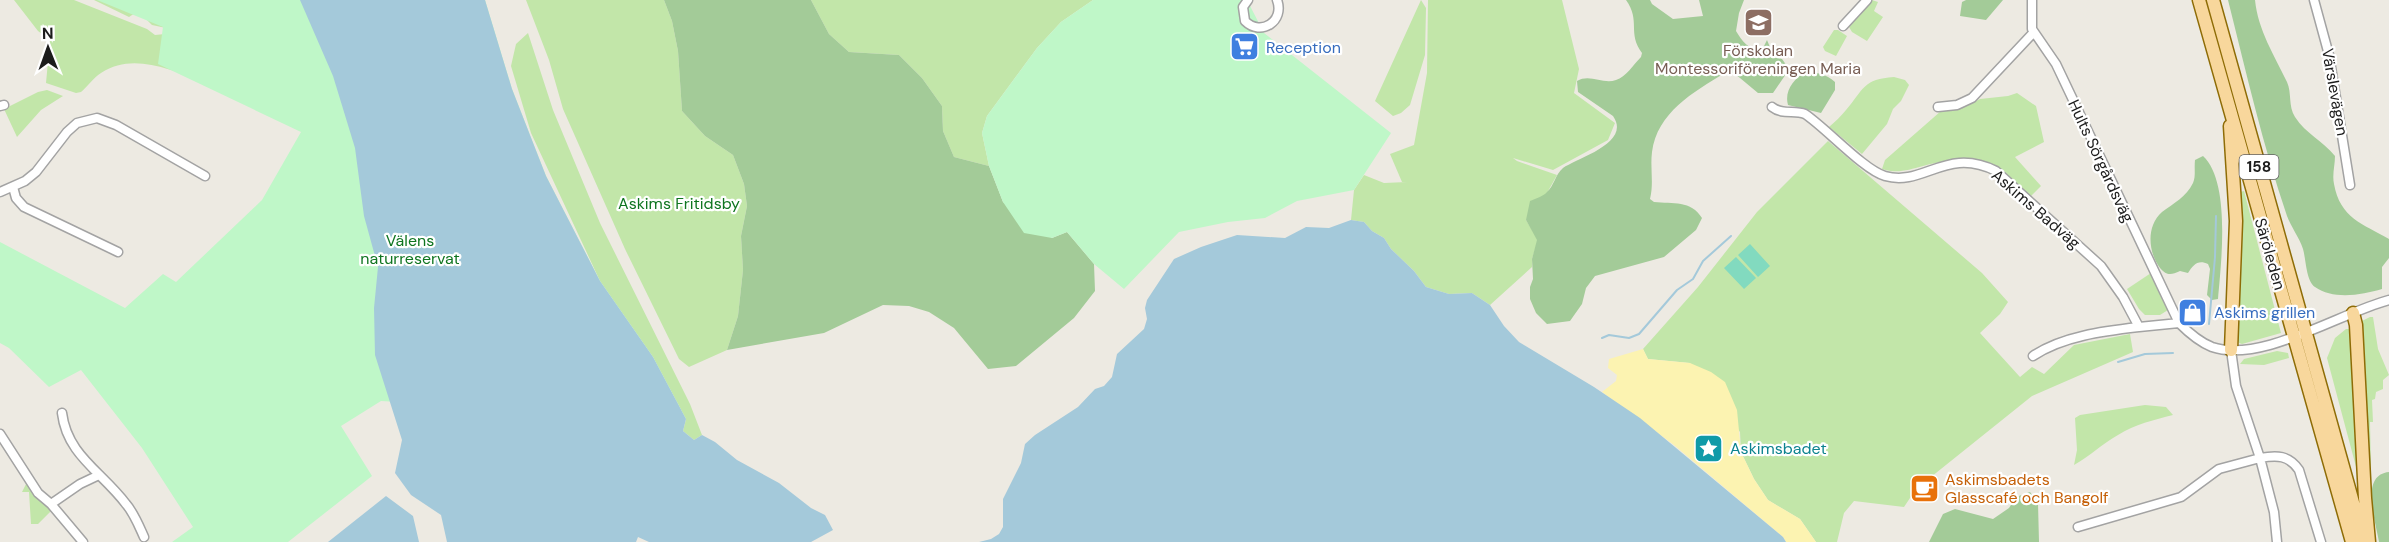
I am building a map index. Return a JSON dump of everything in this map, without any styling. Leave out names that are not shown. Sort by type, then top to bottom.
[{"type":"main road","name":"Säröleden","points":[[2199,0],[2231,113],[2364,542]]},
{"type":"main road","name":"Säröleden","points":[[2213,0],[2352,542]]},
{"type":"main road","name":"158","points":[[2231,113],[2230,136],[2236,222],[2231,350]]},
{"type":"main road","points":[[2353,313],[2356,325],[2369,542]]},
{"type":"street","points":[[1248,0],[1243,7],[1245,21],[1260,28],[1272,24],[1277,19],[1280,8],[1277,0]]},
{"type":"street","points":[[1843,26],[1867,0]]},
{"type":"street","points":[[1938,107],[1958,105],[1972,98],[2034,32],[2032,0]]},
{"type":"street","name":"Värslevägen","points":[[2314,0],[2330,63],[2350,185]]},
{"type":"street","name":"Hults Sörgårdsväg","points":[[2034,32],[2056,64],[2179,323]]},
{"type":"street","name":"Askims Badväg","points":[[1772,107],[1779,112],[1805,114],[1870,168],[1884,176],[1906,176],[1963,162],[1983,165],[1996,171],[2101,266],[2117,288],[2139,327]]},
{"type":"street","points":[[0,192],[13,187],[36,172],[72,127],[86,119],[96,118],[116,125],[205,176]]},
{"type":"street","points":[[13,187],[16,198],[24,207],[118,252]]},
{"type":"street","points":[[2033,356],[2044,348],[2058,344],[2139,327],[2179,323],[2200,341],[2212,347],[2231,350],[2253,348],[2299,335],[2389,300]]},
{"type":"street","points":[[2231,350],[2236,386],[2260,458],[2274,512],[2277,542]]},
{"type":"street","points":[[62,412],[66,433],[72,447],[126,504],[144,537]]},
{"type":"street","points":[[0,434],[38,493],[51,504],[82,542]]},
{"type":"street","points":[[2078,527],[2181,497],[2219,469],[2260,458],[2283,457],[2294,463],[2300,470],[2321,542]]},
{"type":"street","points":[[51,504],[80,484],[99,475]]},
{"type":"green space","points":[[14,0],[74,0],[147,29],[155,35],[165,34],[166,28],[152,25],[138,11],[129,17],[94,0],[302,0],[202,80],[151,65],[126,64],[101,73],[81,92],[76,93],[46,83],[50,40],[38,31]]},
{"type":"green space","name":"Välens naturreservat","points":[[97,0],[485,0],[512,89],[546,176],[600,281],[653,357],[686,419],[381,401],[341,426],[372,476],[288,542],[172,542],[193,527],[142,448],[81,370],[49,387],[9,348],[0,343],[0,242],[125,308],[163,274],[176,282],[262,200],[301,132],[158,64],[163,27]]},
{"type":"green space","name":"Askims Fritidsby","points":[[526,0],[664,0],[672,21],[678,51],[682,111],[705,136],[733,155],[744,184],[747,206],[741,236],[743,270],[738,316],[727,350],[689,367],[679,359],[625,249],[563,109],[549,60]]},
{"type":"green space","points":[[664,0],[811,0],[829,34],[849,52],[899,55],[922,78],[942,106],[943,131],[954,157],[989,166],[1003,202],[1052,238],[1067,232],[1094,264],[1095,291],[1074,318],[1016,366],[988,369],[954,328],[929,312],[909,306],[883,305],[824,333],[727,350],[738,316],[743,270],[741,236],[747,206],[744,184],[733,155],[705,136],[682,111],[678,51],[672,21]]},
{"type":"green space","points":[[811,0],[1093,0],[1061,22],[1037,48],[987,116],[982,133],[989,166],[954,157],[943,131],[942,106],[922,78],[899,55],[849,52],[829,34]]},
{"type":"green space","points":[[1093,0],[1247,0],[1264,33],[1391,133],[1354,190],[1297,201],[1265,218],[1228,222],[1179,232],[1124,289],[1094,264],[1067,232],[1052,238],[1024,233],[1003,202],[989,166],[982,133],[987,116],[1037,48],[1061,22]]},
{"type":"green space","points":[[1421,0],[1426,8],[1425,55],[1410,105],[1401,113],[1393,116],[1375,101]]},
{"type":"green space","points":[[1428,0],[1562,0],[1579,69],[1574,93],[1615,123],[1608,140],[1553,170],[1513,158],[1557,175],[1547,193],[1526,220],[1538,240],[1532,267],[1490,305],[1472,293],[1449,294],[1426,287],[1414,271],[1391,249],[1384,238],[1372,231],[1364,222],[1351,220],[1354,190],[1364,175],[1384,183],[1407,182],[1402,182],[1390,154],[1414,145],[1427,73]]},
{"type":"green space","points":[[1626,0],[1650,0],[1652,4],[1673,19],[1703,16],[1699,0],[1744,0],[1736,31],[1743,42],[1753,49],[1762,50],[1767,40],[1774,57],[1782,59],[1787,66],[1786,74],[1773,93],[1758,93],[1734,73],[1725,73],[1678,105],[1661,126],[1655,138],[1651,164],[1650,199],[1654,202],[1681,204],[1693,208],[1702,218],[1696,230],[1664,257],[1595,276],[1586,288],[1582,304],[1570,321],[1547,324],[1536,313],[1530,299],[1533,279],[1532,259],[1537,240],[1526,220],[1530,201],[1546,193],[1563,168],[1600,148],[1615,134],[1617,126],[1613,116],[1578,92],[1577,81],[1587,78],[1616,80],[1626,74],[1641,57],[1642,53],[1635,39],[1633,14]]},
{"type":"green space","points":[[1872,0],[1878,2],[1874,11],[1883,17],[1867,41],[1852,32],[1849,27]]},
{"type":"green space","points":[[1966,0],[2003,0],[1986,20],[1960,16],[1962,2]]},
{"type":"green space","points":[[2228,0],[2255,0],[2263,32],[2287,82],[2295,117],[2335,156],[2333,181],[2341,205],[2354,219],[2389,239],[2389,258],[2382,267],[2382,289],[2339,295],[2322,291],[2312,284],[2303,249],[2287,216],[2270,163]]},
{"type":"green space","points":[[1834,30],[1847,36],[1836,56],[1825,51],[1823,47]]},
{"type":"green space","points":[[528,33],[553,110],[600,223],[690,404],[702,435],[694,440],[683,431],[686,419],[653,357],[600,281],[531,133],[511,66],[516,44]]},
{"type":"green space","points":[[1805,72],[1821,74],[1835,82],[1835,90],[1821,113],[1788,105],[1787,95],[1791,86]]},
{"type":"green space","points":[[1894,77],[1905,80],[1909,85],[1901,101],[1893,109],[1887,124],[1862,154],[1829,127],[1865,86],[1876,80]]},
{"type":"green space","points":[[47,90],[63,96],[41,110],[17,137],[4,109],[38,92]]},
{"type":"green space","points":[[2017,93],[2036,106],[2044,142],[2015,157],[2041,186],[2031,196],[1993,167],[1971,159],[1958,159],[1902,171],[1882,169],[1885,160],[1941,111],[1962,108],[1980,99]]},
{"type":"green space","points":[[1828,141],[1982,273],[2008,302],[2000,314],[1980,333],[2020,377],[2032,367],[2044,374],[2074,345],[2130,334],[2133,352],[2032,396],[1916,489],[1904,507],[1854,501],[1844,513],[1837,542],[1816,542],[1800,519],[1768,500],[1754,479],[1741,452],[1740,432],[1690,363],[1648,359],[1643,349],[1698,287],[1757,212]]},
{"type":"green space","points":[[2203,156],[2212,168],[2218,184],[2221,203],[2222,245],[2218,299],[2212,300],[2207,295],[2210,269],[2208,264],[2201,262],[2196,264],[2188,273],[2180,271],[2167,274],[2156,262],[2150,239],[2153,224],[2157,218],[2190,188],[2194,178],[2195,160]]},
{"type":"green space","points":[[2244,191],[2281,333],[2242,344],[2237,338],[2241,259],[2240,192]]},
{"type":"green space","points":[[1750,244],[1770,266],[1758,277],[1738,255]]},
{"type":"green space","points":[[1736,257],[1756,278],[1744,289],[1724,268]]},
{"type":"green space","points":[[2151,273],[2168,310],[2160,315],[2145,315],[2127,289]]},
{"type":"green space","points":[[2373,317],[2378,349],[2389,375],[2383,380],[2383,389],[2376,392],[2375,399],[2372,400],[2371,469],[2368,469],[2362,321]]},
{"type":"green space","points":[[2346,329],[2351,329],[2359,478],[2327,358],[2335,338]]},
{"type":"green space","points":[[2277,351],[2288,353],[2289,358],[2264,365],[2240,364],[2244,359]]},
{"type":"green space","points":[[2145,405],[2166,407],[2173,415],[2124,431],[2074,465],[2077,450],[2075,418],[2080,415]]},
{"type":"green space","points":[[2389,472],[2389,542],[2379,542],[2373,512],[2372,490],[2374,481],[2380,475]]},
{"type":"green space","points":[[27,482],[51,511],[38,524],[31,524],[29,492],[22,492]]},
{"type":"green space","points":[[2030,492],[2038,503],[2039,542],[1929,542],[1943,514],[1955,509],[1993,519],[2009,508],[2016,497]]},
{"type":"sand","name":"Askimsbadet","points":[[1643,349],[1648,359],[1690,363],[1711,372],[1725,382],[1737,410],[1741,452],[1754,479],[1768,500],[1800,519],[1816,542],[1786,542],[1783,537],[1674,445],[1602,392],[1616,381],[1617,375],[1608,368],[1609,359]]},
{"type":"water","points":[[300,0],[485,0],[512,89],[546,176],[600,281],[653,357],[686,419],[683,431],[694,440],[702,435],[715,442],[737,460],[779,483],[811,508],[825,515],[833,530],[811,542],[649,542],[638,537],[636,542],[447,542],[441,515],[411,495],[395,473],[402,440],[375,355],[374,308],[378,267],[364,216],[355,148],[333,76]]},
{"type":"water","points":[[1351,220],[1364,222],[1372,231],[1384,238],[1391,249],[1414,271],[1426,287],[1449,294],[1472,293],[1490,305],[1504,326],[1519,342],[1640,418],[1783,537],[1786,542],[979,542],[999,534],[1003,527],[1003,499],[1021,463],[1025,444],[1078,407],[1095,389],[1104,386],[1112,377],[1117,354],[1144,329],[1147,319],[1145,308],[1147,300],[1174,259],[1237,235],[1285,238],[1306,227],[1329,228]]},
{"type":"water","points":[[386,496],[413,516],[419,542],[328,542]]},
{"type":"waterway","points":[[2209,324],[2216,216]]},
{"type":"waterway","points":[[1602,338],[1609,335],[1629,338],[1639,334],[1677,290],[1693,279],[1703,261],[1731,236]]},
{"type":"waterway","points":[[2118,362],[2145,354],[2173,353]]},
{"type":"place","name":"Förskolan Montessoriföreningen Maria","points":[[1758,22]]},
{"type":"place","name":"Reception","points":[[1245,47]]},
{"type":"place","name":"Askims grillen","points":[[2193,312]]},
{"type":"place","name":"Askimsbadet","points":[[1709,448]]},
{"type":"place","name":"Askimsbadets Glasscafé och Bangolf","points":[[1924,488]]}]
